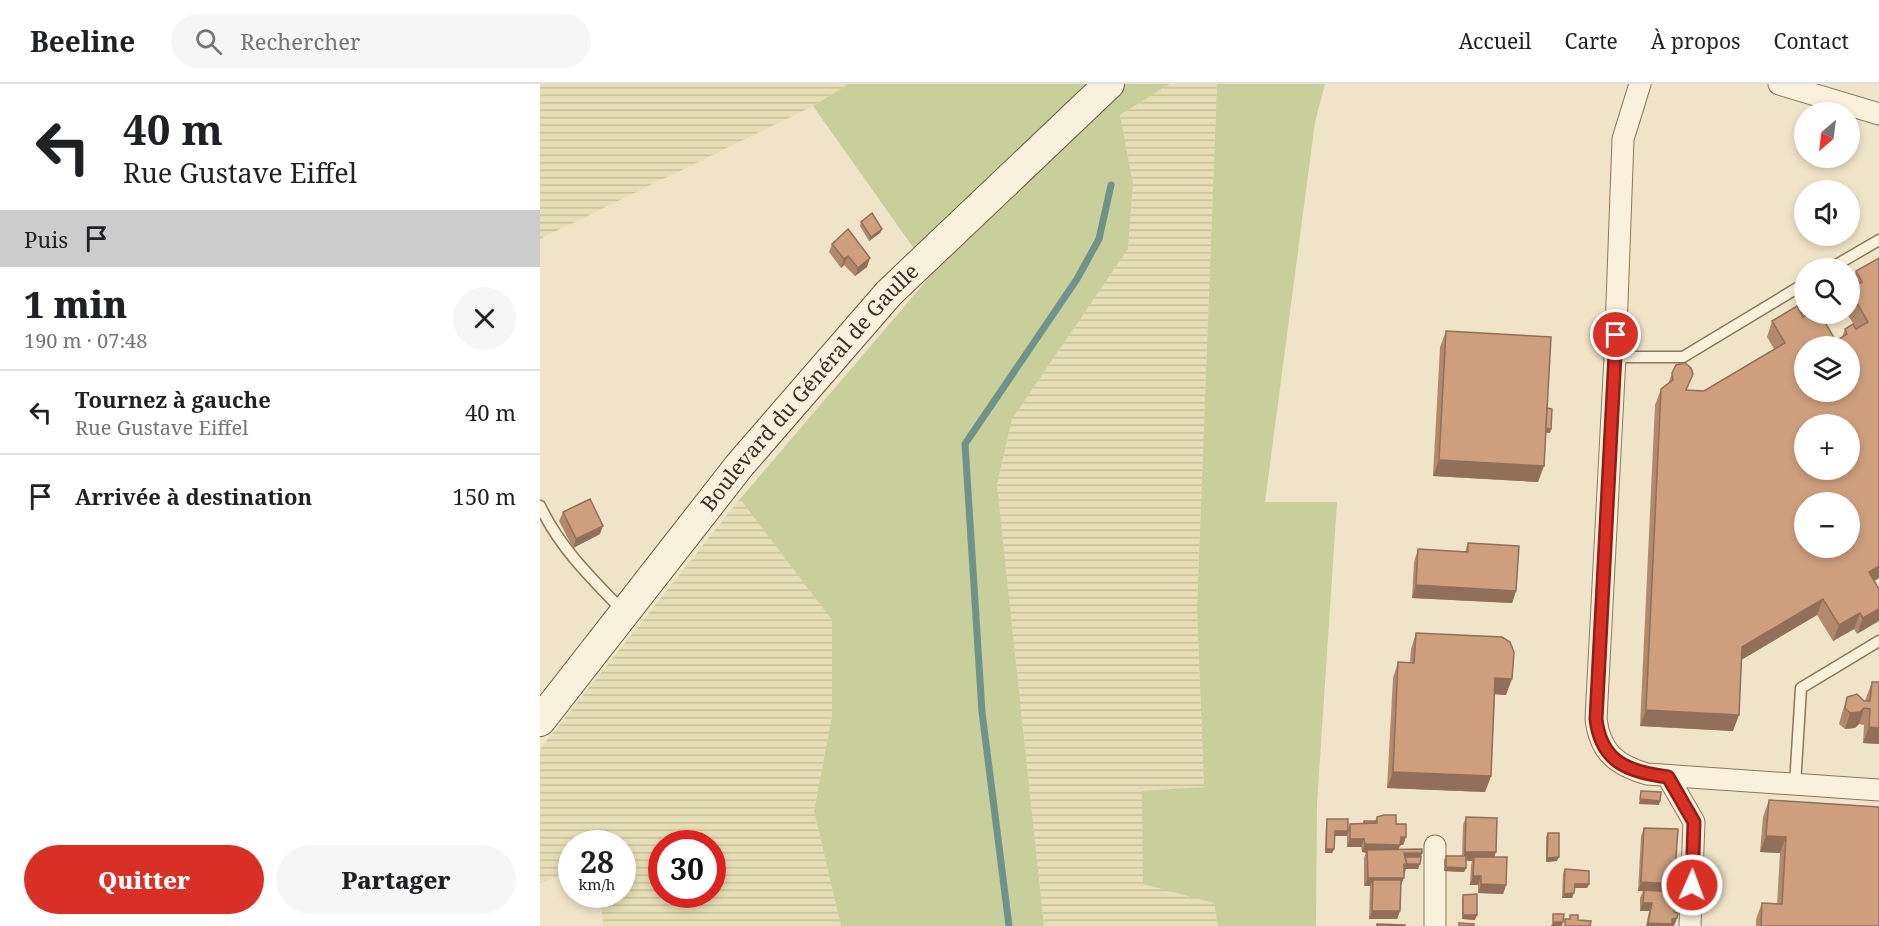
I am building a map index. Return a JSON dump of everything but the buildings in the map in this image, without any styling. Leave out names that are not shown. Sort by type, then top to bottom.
[{"type":"street","points":[[1640,84],[1623,139],[1615,357],[1596,719],[1598,735],[1610,756],[1626,768],[1668,777],[1879,790]]},
{"type":"street","points":[[1779,84],[1879,114]]},
{"type":"street","name":"Boulevard du Général de Gaulle","points":[[540,721],[739,466],[889,292],[1040,147],[1102,91]]},
{"type":"street","points":[[1668,777],[1694,822],[1690,926]]},
{"type":"street","points":[[1435,846],[1435,926]]},
{"type":"lane","points":[[1848,258],[1879,240]]},
{"type":"lane","points":[[1615,357],[1683,357],[1794,291]]},
{"type":"lane","points":[[540,506],[552,531],[572,558],[625,613]]},
{"type":"lane","points":[[1795,785],[1801,688],[1879,640]]},
{"type":"shaded area","points":[[540,84],[848,84],[813,106],[540,239]]},
{"type":"shaded area","points":[[1170,84],[1217,84],[1197,608],[1204,787],[1142,792],[1214,903],[1218,926],[1044,926],[997,486],[1012,419],[1128,249],[1133,183],[1120,115]]},
{"type":"shaded area","points":[[740,499],[832,620],[832,716],[814,811],[841,926],[603,926],[601,908],[636,908],[636,830],[558,830],[558,877],[540,883],[540,749]]},
{"type":"green space","points":[[848,84],[1170,84],[1120,115],[1133,183],[1128,249],[1012,419],[997,485],[1044,926],[841,926],[814,811],[832,716],[832,620],[740,499],[932,274],[813,106]]},
{"type":"green space","points":[[1217,84],[1325,84],[1315,122],[1265,502],[1337,502],[1317,804],[1316,926],[1218,926],[1214,903],[1143,884],[1142,791],[1204,787],[1197,608]]},
{"type":"waterway","points":[[1009,926],[982,712],[965,444],[1077,279],[1099,239],[1111,185]]},
{"type":"route","points":[[1616,335],[1596,719],[1598,735],[1610,756],[1626,768],[1668,777],[1694,822],[1692,885]]}]
